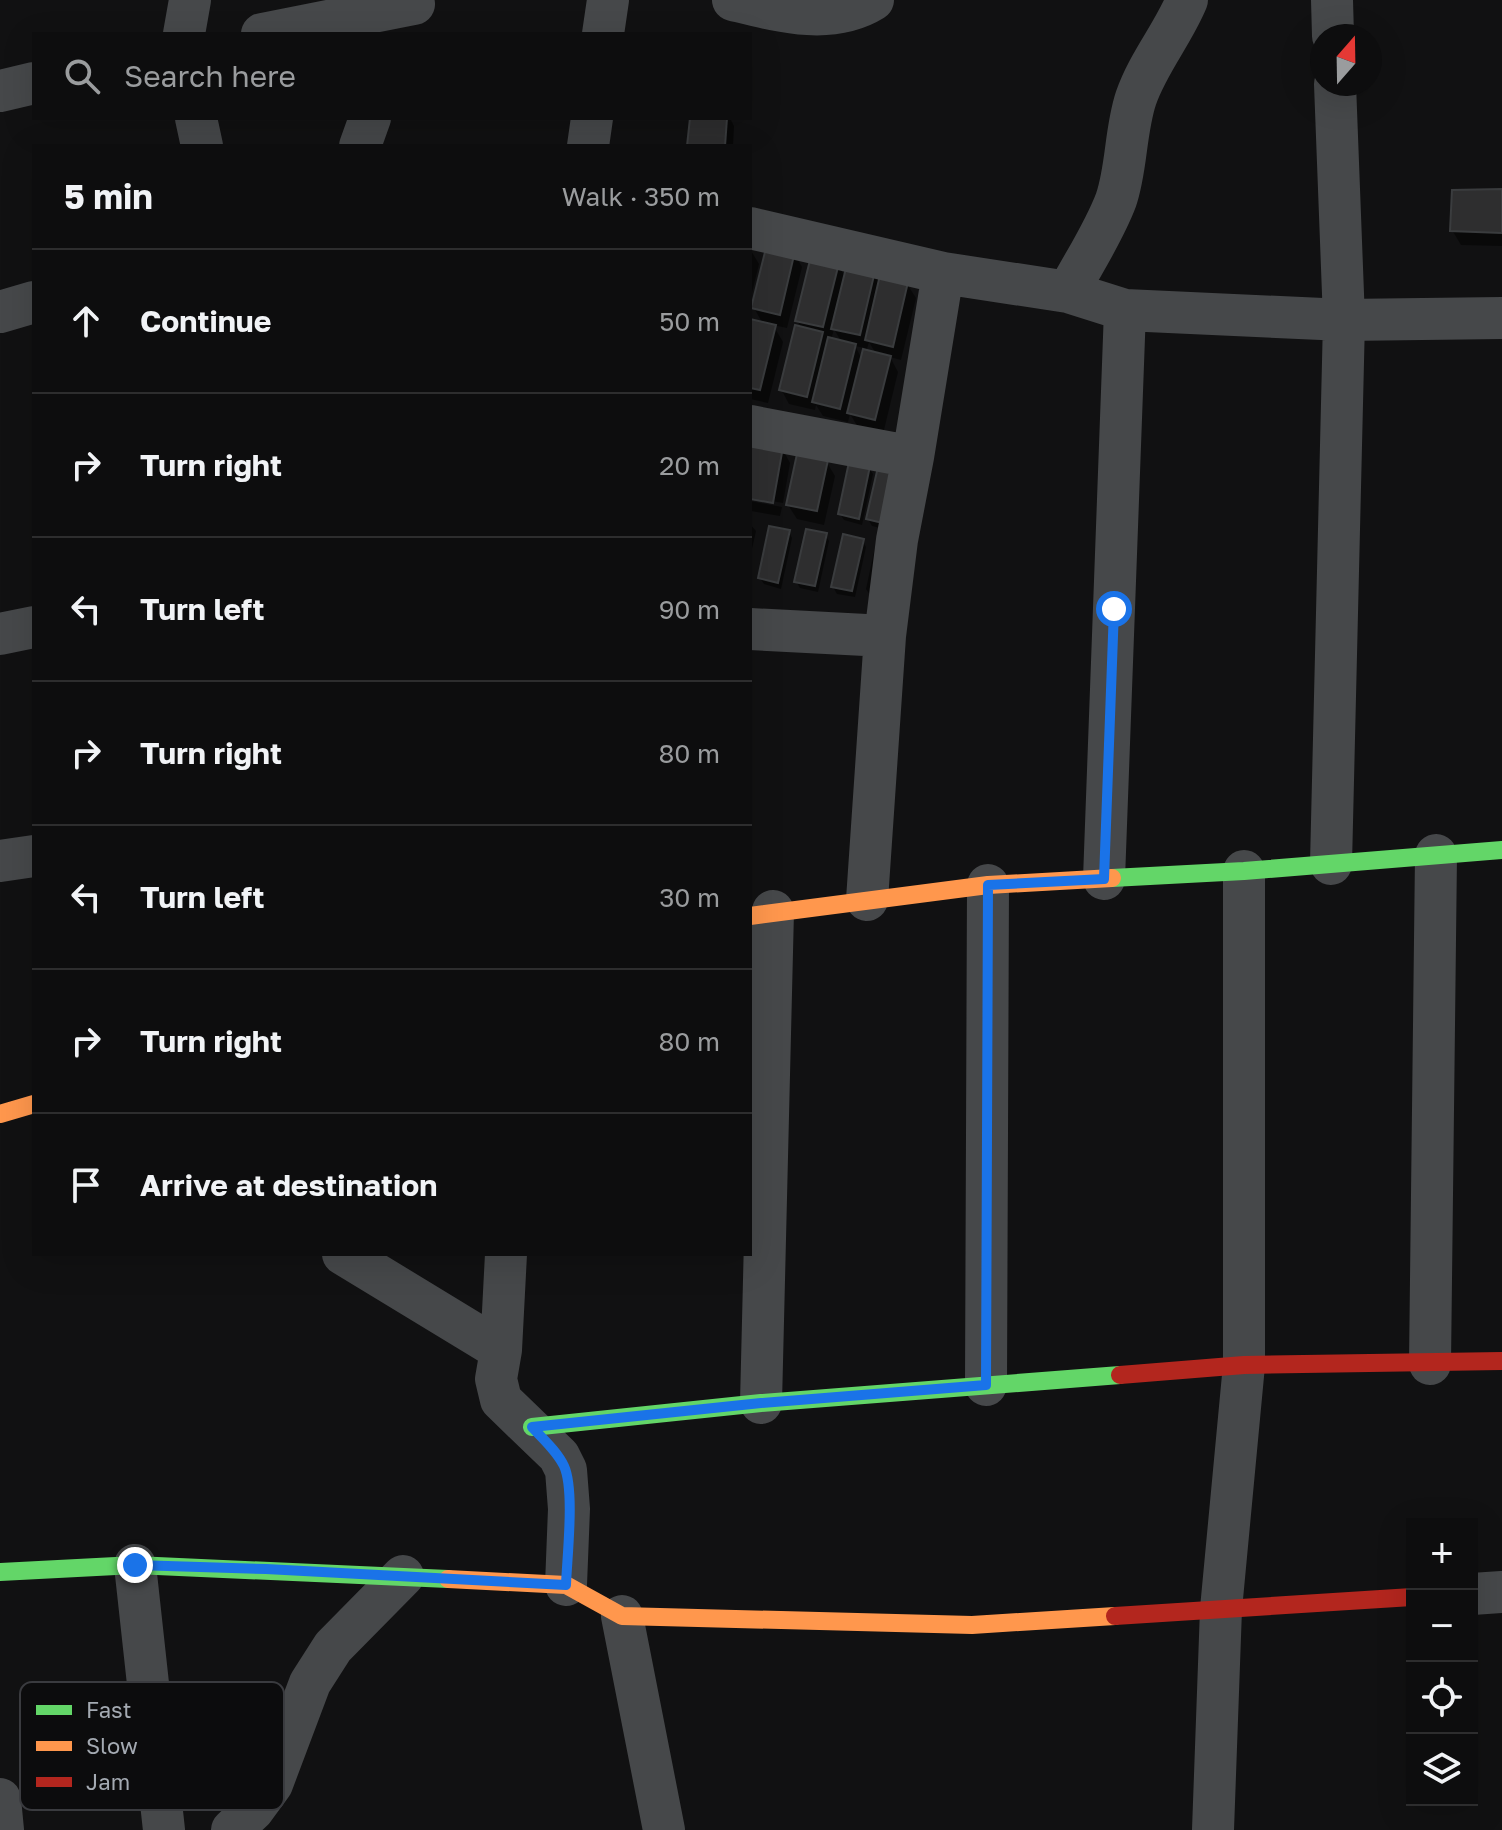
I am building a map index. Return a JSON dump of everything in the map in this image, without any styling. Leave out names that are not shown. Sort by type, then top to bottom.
[{"type":"street","points":[[184,32],[190,0]]},
{"type":"street","points":[[603,32],[608,0]]},
{"type":"street","points":[[733,0],[816,15],[859,9],[873,0]]},
{"type":"street","points":[[1068,292],[1117,197],[1126,139],[1137,98],[1158,50],[1187,0]]},
{"type":"street","points":[[1332,0],[1333,24]]},
{"type":"street","points":[[276,32],[410,13]]},
{"type":"street","points":[[0,91],[32,83]]},
{"type":"street","points":[[1331,864],[1344,320],[1335,96]]},
{"type":"street","points":[[196,120],[202,144]]},
{"type":"street","points":[[588,144],[592,120]]},
{"type":"street","points":[[752,228],[943,273],[1068,292],[1125,310],[1344,320],[1502,318]]},
{"type":"street","points":[[867,900],[885,636],[897,540],[943,273]]},
{"type":"street","points":[[0,312],[32,303]]},
{"type":"street","points":[[1104,879],[1125,310]]},
{"type":"street","points":[[752,426],[913,457]]},
{"type":"street","points":[[0,634],[32,627]]},
{"type":"street","points":[[752,629],[885,636]]},
{"type":"street","points":[[761,1403],[761,913],[988,885],[1244,871],[1502,850]]},
{"type":"street","points":[[1430,1364],[1436,855]]},
{"type":"street","points":[[0,861],[32,856]]},
{"type":"street","points":[[1213,1830],[1221,1609],[1244,1365],[1244,871]]},
{"type":"street","points":[[986,1385],[988,885]]},
{"type":"street","points":[[0,1114],[32,1105]]},
{"type":"street","points":[[346,1256],[501,1350]]},
{"type":"street","points":[[506,1256],[501,1350],[496,1379],[501,1400],[559,1456],[566,1470],[569,1509],[566,1585]]},
{"type":"street","points":[[532,1427],[761,1403],[1244,1365],[1502,1361]]},
{"type":"street","points":[[0,1572],[135,1565],[403,1576],[566,1585],[622,1616],[972,1625],[1406,1597]]},
{"type":"street","points":[[135,1565],[148,1682]]},
{"type":"street","points":[[284,1752],[310,1683],[333,1647],[403,1576]]},
{"type":"street","points":[[1478,1594],[1502,1592]]},
{"type":"street","points":[[622,1616],[664,1830]]},
{"type":"street","points":[[0,1799],[3,1830]]},
{"type":"street","points":[[162,1810],[164,1830]]},
{"type":"street","points":[[232,1830],[253,1810]]},
{"type":"building","points":[[690,120],[727,120],[725,144],[687,144]]},
{"type":"building","points":[[1502,189],[1502,233],[1450,231],[1452,190]]},
{"type":"building","points":[[767,244],[795,251],[780,315],[752,308]]},
{"type":"building","points":[[811,256],[839,263],[823,327],[795,321]]},
{"type":"building","points":[[847,264],[875,271],[860,335],[831,329]]},
{"type":"building","points":[[880,275],[908,282],[893,347],[865,340]]},
{"type":"building","points":[[752,319],[776,325],[760,390],[752,388]]},
{"type":"building","points":[[795,325],[823,332],[807,397],[779,390]]},
{"type":"building","points":[[828,337],[856,344],[840,409],[812,402]]},
{"type":"building","points":[[863,349],[891,356],[875,420],[847,413]]},
{"type":"building","points":[[752,444],[783,447],[773,503],[752,499]]},
{"type":"building","points":[[797,454],[828,460],[817,511],[786,505]]},
{"type":"building","points":[[849,462],[870,466],[859,519],[838,514]]},
{"type":"building","points":[[878,467],[899,471],[887,524],[866,519]]},
{"type":"building","points":[[769,526],[790,530],[778,583],[758,578]]},
{"type":"building","points":[[806,529],[827,533],[815,586],[794,582]]},
{"type":"building","points":[[843,534],[864,539],[852,591],[831,587]]},
{"type":"traffic: fast","points":[[1112,878],[1244,871],[1502,850]]},
{"type":"traffic: fast","points":[[532,1427],[761,1403],[1120,1375]]},
{"type":"traffic: fast","points":[[0,1572],[135,1565],[448,1579]]},
{"type":"traffic: slow","points":[[752,916],[988,885],[1112,878]]},
{"type":"traffic: slow","points":[[0,1114],[32,1105]]},
{"type":"traffic: slow","points":[[448,1579],[566,1585],[622,1616],[972,1625],[1115,1616]]},
{"type":"traffic: jam","points":[[1120,1375],[1244,1365],[1502,1361]]},
{"type":"traffic: jam","points":[[1115,1616],[1406,1597]]},
{"type":"route","points":[[135,1565],[566,1585],[569,1509],[566,1470],[559,1456],[532,1427],[761,1403],[986,1385],[988,885],[1104,879],[1114,609]]}]
